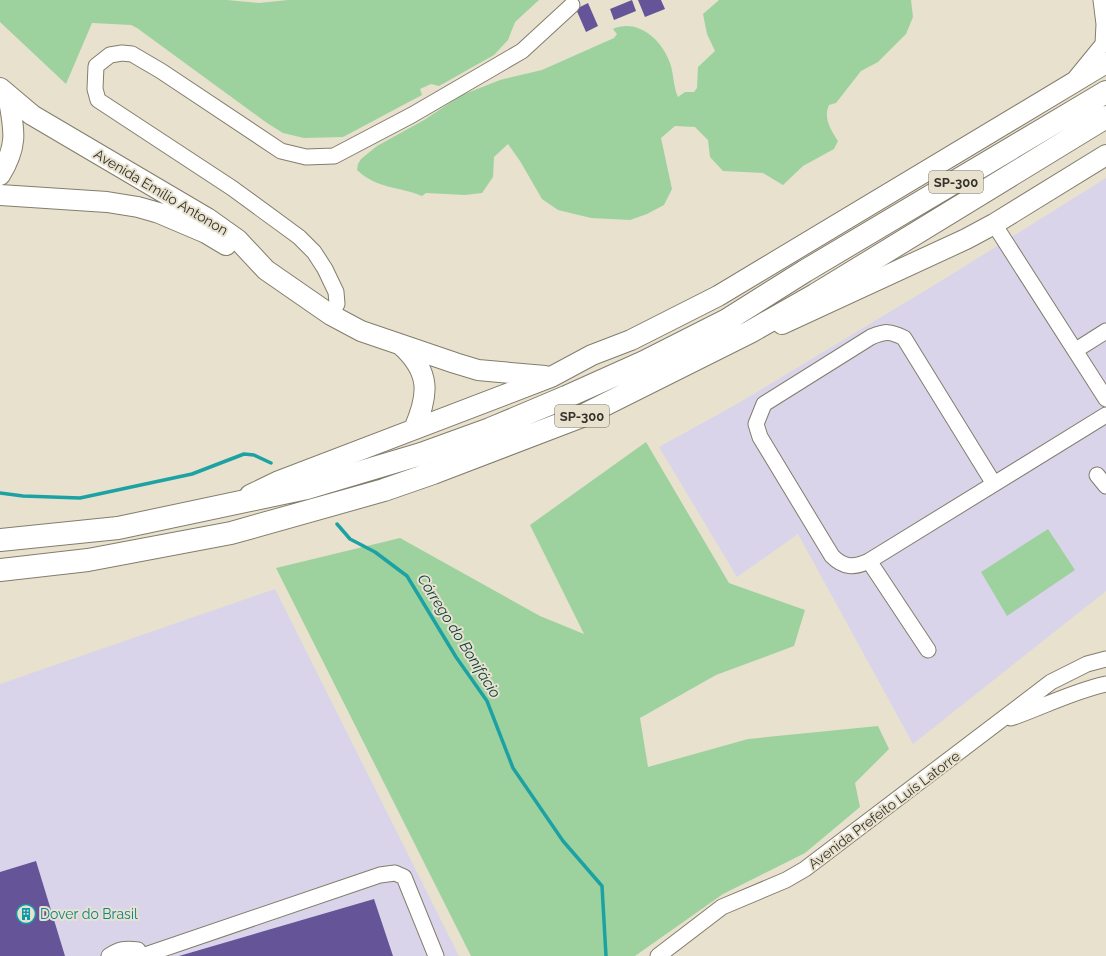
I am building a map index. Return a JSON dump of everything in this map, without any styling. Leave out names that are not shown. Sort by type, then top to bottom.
[{"type":"highway","name":"SP-300","points":[[0,540],[118,528],[307,488],[421,454],[566,397],[644,362],[727,320],[805,271],[1106,92]]},
{"type":"highway","name":"SP-300","points":[[0,570],[88,560],[231,533],[384,490],[433,473],[582,416],[681,368],[750,332],[857,271],[1106,117]]},
{"type":"highway","points":[[0,583],[97,569],[238,540],[384,490]]},
{"type":"main road","points":[[228,504],[279,482],[550,377],[592,354],[631,340],[718,296],[1106,63]]},
{"type":"main road","points":[[0,175],[8,161],[14,141],[4,92]]},
{"type":"main road","name":"Avenida Emílio Antonon","points":[[4,92],[32,115],[207,218],[238,240],[266,270],[331,315],[361,331],[478,370],[550,377]]},
{"type":"main road","points":[[681,368],[887,276],[994,224],[1106,155]]},
{"type":"main road","points":[[0,195],[107,202],[138,207],[159,213],[206,233],[266,270]]},
{"type":"main road","points":[[401,345],[413,356],[421,370],[426,390],[421,412],[414,429]]},
{"type":"street","points":[[1102,0],[1106,9]]},
{"type":"street","points":[[1068,86],[1103,44],[1104,24],[1102,0]]},
{"type":"street","points":[[331,315],[337,304],[336,292],[314,252],[298,237],[232,188],[98,100],[95,89],[96,66],[103,58],[110,55],[122,53],[132,54],[281,151],[306,156],[334,156],[412,115],[522,51],[572,5]]},
{"type":"street","points":[[994,224],[1106,399]]},
{"type":"street","points":[[1076,350],[1106,331]]},
{"type":"street","points":[[994,484],[904,338],[894,333],[884,332],[871,337],[764,404],[756,424],[760,437],[832,556],[839,564],[850,567],[859,565],[869,560],[994,484],[1106,415]]},
{"type":"street","points":[[869,560],[928,650]]},
{"type":"street","name":"Avenida Prefeito Luís Latorre","points":[[658,956],[722,907],[786,880],[805,869],[1050,682],[1087,664],[1106,659]]},
{"type":"street","points":[[998,722],[1046,706],[1086,688],[1106,684]]},
{"type":"street","points":[[109,956],[117,950],[127,948],[140,953],[380,875],[395,873],[404,876],[436,956]]},
{"type":"shaded area","points":[[1106,178],[1106,591],[913,744],[798,534],[737,577],[659,447],[737,404],[941,281]]},
{"type":"shaded area","points":[[275,589],[459,956],[0,956],[0,684]]},
{"type":"green space","points":[[0,0],[227,0],[259,3],[288,0],[539,0],[515,22],[508,40],[494,55],[439,86],[431,84],[420,89],[422,95],[343,137],[304,138],[283,133],[267,123],[131,25],[92,23],[66,84],[0,22]]},
{"type":"green space","points":[[719,0],[911,0],[913,17],[906,34],[878,62],[861,71],[836,103],[829,105],[827,110],[827,119],[830,128],[838,141],[834,149],[803,166],[783,185],[763,173],[723,171],[710,157],[708,140],[695,127],[675,126],[661,138],[672,189],[664,205],[647,214],[630,220],[591,218],[558,210],[542,199],[520,161],[508,144],[494,157],[493,177],[482,193],[465,195],[426,193],[422,196],[372,181],[357,170],[361,159],[377,146],[424,120],[462,95],[500,80],[542,70],[614,38],[617,34],[613,29],[622,26],[631,26],[648,33],[661,46],[670,63],[678,97],[685,92],[694,92],[697,88],[698,67],[715,51],[707,34],[703,14]]},
{"type":"green space","points":[[646,442],[729,583],[805,610],[794,646],[716,675],[640,718],[648,767],[748,739],[878,726],[889,749],[855,783],[860,807],[805,853],[723,894],[635,956],[471,956],[276,568],[400,538],[540,616],[584,634],[530,525]]},
{"type":"green space","points":[[1048,529],[1075,570],[1007,616],[981,572]]},
{"type":"building","points":[[632,0],[636,11],[614,20],[610,9]]},
{"type":"building","points":[[638,0],[661,0],[665,9],[645,17]]},
{"type":"building","points":[[588,3],[598,26],[586,32],[576,9]]},
{"type":"building","name":"Dover do Brasil","points":[[36,861],[65,956],[0,956],[0,872]]},
{"type":"building","points":[[374,899],[393,956],[179,956]]},
{"type":"waterway","name":"Córrego do Bonifácio","points":[[0,493],[23,496],[80,498],[192,474],[244,454],[254,455],[271,463]]},
{"type":"waterway","name":"Córrego do Bonifácio","points":[[337,524],[350,539],[375,552],[407,576],[456,657],[487,701],[513,768],[563,841],[602,886],[606,956]]},
{"type":"place","name":"Dover do Brasil","points":[[26,914]]}]
